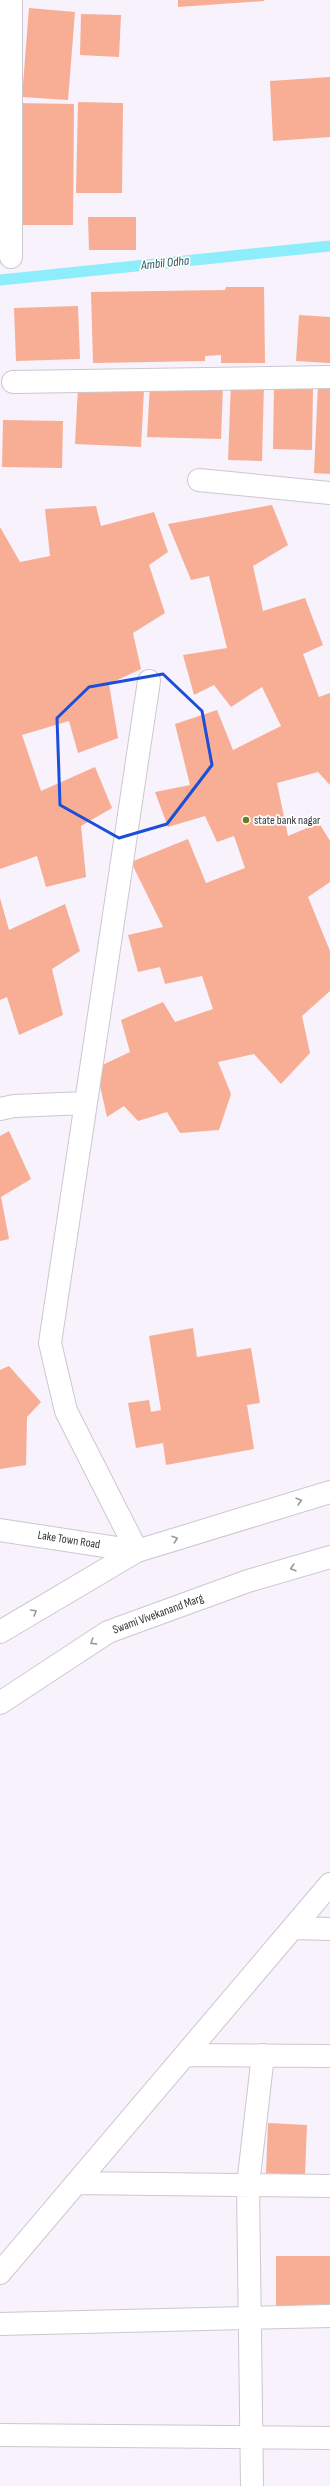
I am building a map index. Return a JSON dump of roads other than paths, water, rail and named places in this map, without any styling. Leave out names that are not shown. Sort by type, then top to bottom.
[{"type":"street","points":[[11,0],[11,257]]},
{"type":"street","points":[[13,382],[330,377]]},
{"type":"street","points":[[199,480],[330,493]]},
{"type":"street","points":[[137,1551],[66,1411],[50,1343],[149,681]]},
{"type":"street","points":[[0,1109],[14,1106],[85,1103]]},
{"type":"street","points":[[0,1632],[137,1551],[330,1492]]},
{"type":"street","name":"Lake Town Road","points":[[0,1530],[137,1551]]},
{"type":"street","name":"Swami Vivekanand Marg","points":[[0,1703],[108,1632],[248,1581],[330,1557]]},
{"type":"street","points":[[0,2273],[330,1884]]},
{"type":"street","points":[[293,1928],[330,1929]]},
{"type":"street","points":[[185,2055],[330,2056]]},
{"type":"street","points":[[252,2486],[251,2318],[248,2185],[263,2055]]},
{"type":"street","points":[[76,2183],[330,2186]]},
{"type":"street","points":[[0,2324],[330,2316]]},
{"type":"street","points":[[0,2435],[330,2438]]},
{"type":"waterway","name":"Ambil Odha","points":[[0,280],[330,246]]},
{"type":"place","name":"state bank nagar","points":[[246,820]]}]
